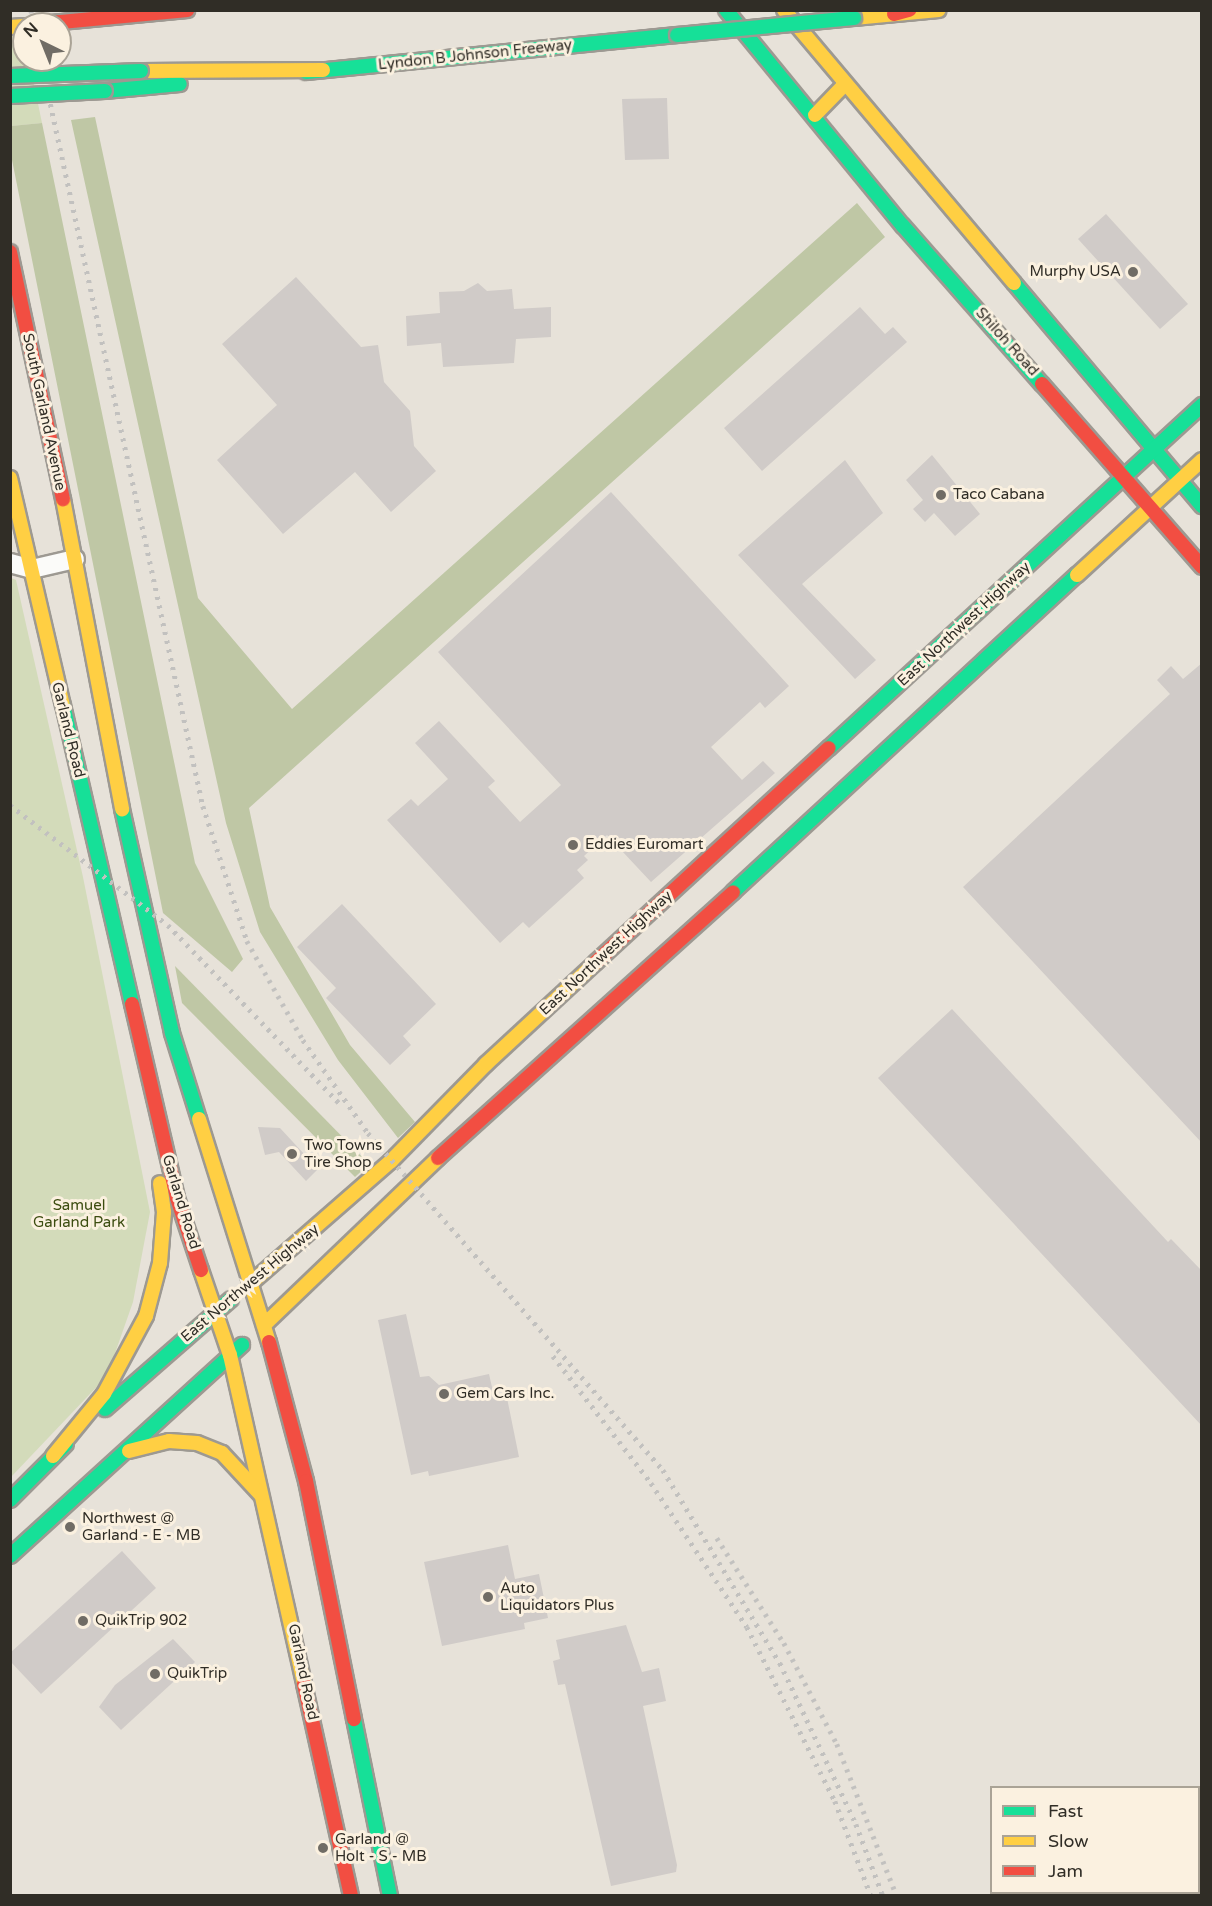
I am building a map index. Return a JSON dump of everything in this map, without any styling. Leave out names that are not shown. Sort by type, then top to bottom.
[{"type":"main road","points":[[72,21],[187,10]]},
{"type":"main road","name":"Shiloh Road","points":[[726,10],[815,115],[903,226],[1123,477],[1149,510],[1202,567]]},
{"type":"main road","points":[[784,10],[1153,449],[1178,482],[1202,506]]},
{"type":"main road","points":[[894,15],[909,10]]},
{"type":"main road","name":"Lyndon B Johnson Freeway","points":[[10,96],[105,91],[939,10]]},
{"type":"main road","points":[[10,76],[141,71],[323,70]]},
{"type":"main road","points":[[815,115],[845,84]]},
{"type":"main road","name":"South Garland Avenue","points":[[10,252],[28,368],[75,560]]},
{"type":"main road","name":"East Northwest Highway","points":[[10,1500],[53,1456],[391,1161],[486,1064],[1202,405]]},
{"type":"main road","points":[[10,1556],[264,1325],[443,1153],[630,986],[850,769],[1149,510],[1202,460]]},
{"type":"main road","points":[[10,478],[17,507]]},
{"type":"main road","points":[[10,494],[17,507]]},
{"type":"main road","name":"Garland Road","points":[[17,507],[140,1053],[177,1198],[230,1355],[350,1891]]},
{"type":"main road","points":[[75,560],[133,868],[172,1033],[264,1325],[306,1481],[390,1896]]},
{"type":"main road","points":[[829,748],[850,769]]},
{"type":"main road","points":[[602,957],[630,986]]},
{"type":"main road","points":[[53,1456],[105,1394],[128,1354],[146,1316],[160,1263],[164,1212],[140,1053]]},
{"type":"main road","points":[[124,1452],[170,1441],[197,1443],[236,1465],[263,1499]]},
{"type":"main road","points":[[350,1891],[387,1880]]},
{"type":"street","points":[[10,563],[32,569],[75,560]]},
{"type":"green space","points":[[10,17],[12,19],[12,72],[31,72],[42,123],[11,126]]},
{"type":"green space","points":[[95,117],[198,598],[292,709],[857,203],[885,237],[249,808],[270,907],[350,1045],[415,1122],[398,1138],[338,1060],[260,932],[226,823],[71,120]]},
{"type":"green space","points":[[42,123],[195,863],[243,959],[232,972],[163,913],[11,155],[11,126]]},
{"type":"green space","name":"Samuel Garland Park","points":[[11,578],[16,580],[83,877],[150,1212],[133,1302],[107,1376],[11,1477]]},
{"type":"green space","points":[[175,966],[369,1164],[355,1177],[182,1003]]},
{"type":"building","points":[[667,98],[669,159],[625,160],[622,99]]},
{"type":"building","name":"Murphy USA","points":[[1106,214],[1188,304],[1160,329],[1078,239]]},
{"type":"building","points":[[296,277],[361,347],[378,345],[384,382],[410,411],[414,446],[436,471],[391,512],[355,472],[283,534],[217,460],[277,405],[222,344]]},
{"type":"building","points":[[478,283],[487,291],[512,289],[514,309],[551,307],[551,337],[516,339],[514,363],[443,367],[441,343],[407,346],[406,316],[440,313],[439,292],[464,291]]},
{"type":"building","points":[[860,307],[885,334],[893,327],[907,342],[762,471],[724,428]]},
{"type":"building","name":"Taco Cabana","points":[[932,455],[980,514],[955,536],[934,513],[925,522],[913,509],[923,500],[906,480]]},
{"type":"building","points":[[845,460],[883,513],[802,584],[876,660],[855,679],[738,555]]},
{"type":"building","points":[[611,492],[789,686],[765,708],[760,702],[711,747],[742,780],[763,761],[775,773],[651,882],[607,835],[584,856],[588,860],[577,870],[584,878],[529,928],[523,922],[500,943],[387,820],[411,799],[418,806],[448,779],[415,743],[439,721],[495,781],[488,787],[520,822],[561,785],[438,652]]},
{"type":"building","points":[[1202,663],[1202,1143],[963,887],[1170,694],[1157,680],[1171,666],[1183,679]]},
{"type":"building","points":[[342,904],[436,1004],[403,1036],[411,1045],[390,1065],[326,998],[336,988],[297,947]]},
{"type":"building","points":[[952,1009],[1168,1242],[1171,1239],[1202,1271],[1202,1426],[878,1078]]},
{"type":"building","name":"Two Towns Tire Shop","points":[[258,1127],[280,1128],[318,1169],[306,1181],[279,1152],[265,1155]]},
{"type":"building","name":"Gem Cars Inc.","points":[[406,1314],[420,1377],[429,1376],[439,1385],[489,1374],[494,1396],[506,1393],[519,1457],[429,1476],[428,1471],[411,1475],[378,1320]]},
{"type":"building","name":"Auto Liquidators Plus","points":[[508,1545],[515,1579],[539,1574],[548,1618],[524,1623],[525,1629],[442,1646],[424,1562]]},
{"type":"building","name":"QuikTrip 902","points":[[122,1551],[156,1588],[41,1694],[10,1661],[10,1653]]},
{"type":"building","points":[[626,1625],[642,1672],[659,1668],[666,1701],[643,1706],[677,1865],[676,1872],[611,1886],[565,1684],[558,1685],[553,1661],[560,1659],[556,1640]]},
{"type":"building","name":"QuikTrip","points":[[173,1639],[195,1662],[121,1730],[99,1707],[115,1685]]},
{"type":"railway","points":[[44,72],[203,806],[247,941],[303,1040],[368,1133],[663,1470],[780,1663],[856,1824],[883,1896]]},
{"type":"railway","points":[[10,805],[168,925],[339,1103]]},
{"type":"railway","points":[[553,1356],[651,1483],[747,1627],[835,1801],[871,1896]]},
{"type":"railway","points":[[717,1538],[784,1643],[837,1744],[897,1896]]},
{"type":"traffic: fast","points":[[726,10],[903,226],[1042,384]]},
{"type":"traffic: fast","points":[[677,35],[854,18]]},
{"type":"traffic: fast","points":[[306,72],[677,35]]},
{"type":"traffic: fast","points":[[10,76],[141,71]]},
{"type":"traffic: fast","points":[[105,91],[180,84]]},
{"type":"traffic: fast","points":[[10,96],[105,91]]},
{"type":"traffic: fast","points":[[1014,283],[1202,506]]},
{"type":"traffic: fast","points":[[829,748],[1202,405]]},
{"type":"traffic: fast","points":[[733,892],[1077,575]]},
{"type":"traffic: fast","points":[[63,705],[132,1004]]},
{"type":"traffic: fast","points":[[122,809],[172,1033],[199,1119]]},
{"type":"traffic: fast","points":[[105,1409],[231,1299]]},
{"type":"traffic: fast","points":[[10,1556],[242,1345]]},
{"type":"traffic: fast","points":[[10,1500],[66,1444]]},
{"type":"traffic: fast","points":[[354,1719],[390,1896]]},
{"type":"traffic: slow","points":[[784,10],[1014,283]]},
{"type":"traffic: slow","points":[[854,18],[939,10]]},
{"type":"traffic: slow","points":[[141,71],[323,70]]},
{"type":"traffic: slow","points":[[815,115],[845,84]]},
{"type":"traffic: slow","points":[[1077,575],[1202,460]]},
{"type":"traffic: slow","points":[[10,478],[63,705]]},
{"type":"traffic: slow","points":[[63,499],[122,809]]},
{"type":"traffic: slow","points":[[251,1283],[391,1161],[486,1064],[596,962]]},
{"type":"traffic: slow","points":[[199,1119],[269,1342]]},
{"type":"traffic: slow","points":[[264,1325],[438,1158]]},
{"type":"traffic: slow","points":[[53,1456],[104,1394],[146,1316],[160,1263],[164,1212],[160,1183]]},
{"type":"traffic: slow","points":[[201,1270],[230,1355],[304,1684]]},
{"type":"traffic: slow","points":[[129,1451],[169,1441],[197,1443],[222,1453],[260,1494]]},
{"type":"traffic: jam","points":[[72,21],[187,10]]},
{"type":"traffic: jam","points":[[894,14],[909,10]]},
{"type":"traffic: jam","points":[[10,252],[63,499]]},
{"type":"traffic: jam","points":[[1042,384],[1202,567]]},
{"type":"traffic: jam","points":[[596,962],[829,748]]},
{"type":"traffic: jam","points":[[438,1158],[733,892]]},
{"type":"traffic: jam","points":[[132,1004],[177,1198],[201,1270]]},
{"type":"traffic: jam","points":[[269,1342],[306,1481],[354,1719]]},
{"type":"traffic: jam","points":[[304,1684],[351,1896]]},
{"type":"place","name":"Murphy USA","points":[[1133,272]]},
{"type":"place","name":"Taco Cabana","points":[[941,495]]},
{"type":"place","name":"Eddies Euromart","points":[[573,845]]},
{"type":"place","name":"Two Towns Tire Shop","points":[[292,1154]]},
{"type":"place","name":"Gem Cars Inc.","points":[[444,1394]]},
{"type":"place","name":"Northwest @ Garland - E - MB","points":[[70,1527]]},
{"type":"place","name":"Auto Liquidators Plus","points":[[488,1597]]},
{"type":"place","name":"QuikTrip 902","points":[[83,1621]]},
{"type":"place","name":"QuikTrip","points":[[155,1674]]},
{"type":"place","name":"Garland @ Holt - S - MB","points":[[323,1848]]}]
